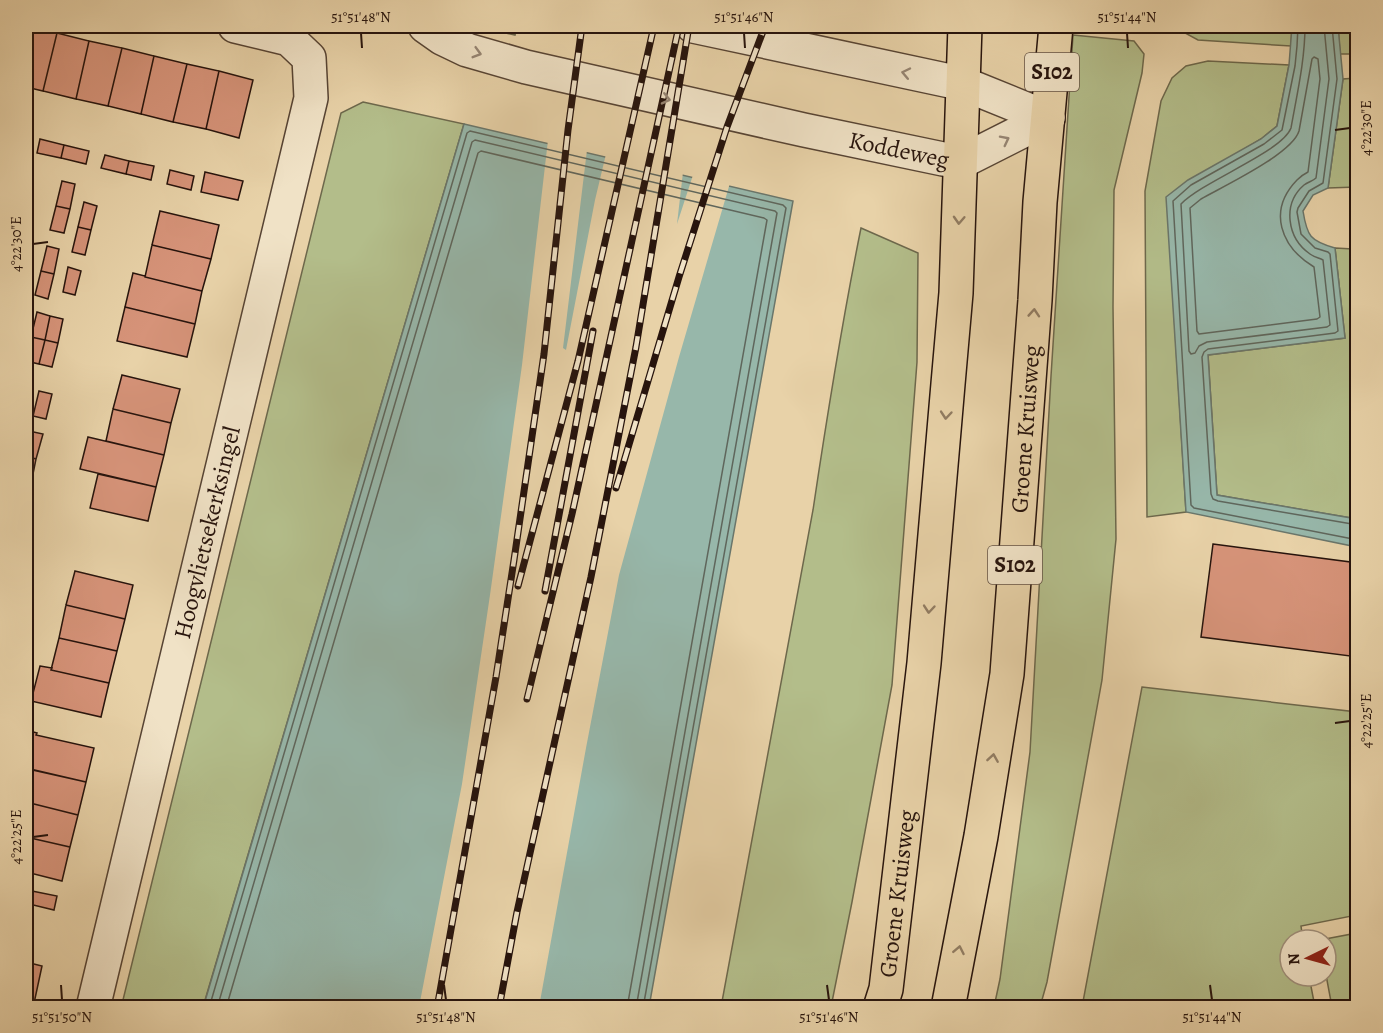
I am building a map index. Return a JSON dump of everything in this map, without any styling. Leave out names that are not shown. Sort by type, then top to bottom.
[{"type":"main road","name":"Groene Kruisweg","points":[[880,1008],[886,989],[924,663],[956,293],[965,26]]},
{"type":"main road","name":"Groene Kruisweg","points":[[948,1008],[981,836],[1007,674],[1035,300],[1040,202],[1056,26]]},
{"type":"street","name":"Hoogvlietsekerksingel","points":[[93,1008],[311,98],[309,58],[289,39],[235,26]]},
{"type":"street","name":"Koddeweg","points":[[425,26],[442,38],[467,50],[526,67],[804,130],[961,162],[1048,118]]},
{"type":"street","points":[[693,26],[964,84],[1048,118]]},
{"type":"green space","points":[[479,26],[517,26],[515,35]]},
{"type":"green space","points":[[1180,26],[1292,26],[1291,46],[1198,40],[1185,33]]},
{"type":"green space","points":[[1338,26],[1357,26],[1357,54],[1340,54]]},
{"type":"green space","points":[[1073,35],[1134,41],[1144,54],[1142,73],[1114,190],[1116,539],[1102,680],[1047,982],[1040,1007],[994,1007],[1000,979],[1030,752]]},
{"type":"green space","points":[[1208,61],[1289,65],[1277,126],[1261,139],[1167,197],[1186,512],[1147,517],[1145,191],[1161,101],[1172,78],[1186,66]]},
{"type":"green space","points":[[1356,78],[1358,82],[1357,187],[1328,188],[1343,79]]},
{"type":"green space","points":[[363,102],[464,124],[203,1007],[121,1008],[341,113]]},
{"type":"green space","points":[[861,228],[918,253],[917,362],[892,685],[831,1007],[721,1007],[813,510],[847,298]]},
{"type":"green space","points":[[1335,248],[1357,248],[1357,519],[1217,495],[1208,355],[1345,338]]},
{"type":"green space","points":[[1142,687],[1357,712],[1357,915],[1301,926],[1301,928],[1278,928],[1278,988],[1311,988],[1315,1007],[1082,1007]]},
{"type":"green space","points":[[1357,933],[1357,1007],[1332,1007],[1328,988],[1338,988],[1338,937]]},
{"type":"water","points":[[1292,26],[1338,26],[1343,79],[1328,188],[1313,195],[1303,211],[1311,236],[1320,243],[1335,248],[1345,338],[1208,355],[1217,495],[1357,519],[1357,547],[1186,512],[1166,197],[1188,180],[1261,139],[1277,126],[1289,65]]},
{"type":"water","points":[[464,124],[793,201],[649,1007],[203,1008]]},
{"type":"pier","points":[[548,140],[587,150],[563,348],[566,350],[606,154],[683,172],[677,224],[693,175],[730,183],[619,575],[539,1007],[419,1007],[462,784],[522,365]]},
{"type":"building","points":[[26,26],[57,33],[43,91],[26,87]]},
{"type":"building","points":[[57,33],[89,41],[76,99],[43,91]]},
{"type":"building","points":[[89,41],[122,48],[108,106],[76,99]]},
{"type":"building","points":[[122,48],[154,56],[141,114],[108,106]]},
{"type":"building","points":[[154,56],[187,64],[173,122],[141,114]]},
{"type":"building","points":[[187,64],[219,71],[206,129],[173,122]]},
{"type":"building","points":[[219,71],[253,80],[239,138],[206,129]]},
{"type":"building","points":[[40,139],[64,145],[61,158],[37,153]]},
{"type":"building","points":[[64,145],[89,151],[86,164],[61,158]]},
{"type":"building","points":[[105,155],[129,161],[126,174],[101,168]]},
{"type":"building","points":[[129,161],[154,166],[151,180],[126,174]]},
{"type":"building","points":[[170,170],[194,176],[191,190],[167,184]]},
{"type":"building","points":[[205,172],[243,181],[238,200],[201,192]]},
{"type":"building","points":[[62,181],[75,184],[70,209],[56,206]]},
{"type":"building","points":[[84,202],[97,206],[91,230],[78,227]]},
{"type":"building","points":[[56,206],[70,209],[64,233],[50,230]]},
{"type":"building","points":[[160,211],[219,225],[211,259],[152,245]]},
{"type":"building","points":[[78,227],[91,230],[85,255],[72,252]]},
{"type":"building","points":[[152,245],[211,259],[202,291],[145,277]]},
{"type":"building","points":[[47,246],[59,249],[54,274],[41,271]]},
{"type":"building","points":[[68,267],[81,271],[75,295],[63,292]]},
{"type":"building","points":[[41,271],[54,274],[48,299],[35,295]]},
{"type":"building","points":[[133,273],[202,291],[195,324],[125,307]]},
{"type":"building","points":[[125,307],[195,324],[187,357],[117,341]]},
{"type":"building","points":[[37,312],[50,316],[45,340],[31,337]]},
{"type":"building","points":[[50,316],[63,319],[58,343],[45,340]]},
{"type":"building","points":[[31,337],[45,340],[39,364],[26,361]]},
{"type":"building","points":[[45,340],[58,343],[52,367],[39,364]]},
{"type":"building","points":[[122,375],[180,389],[171,423],[113,409]]},
{"type":"building","points":[[39,391],[52,394],[46,419],[33,416]]},
{"type":"building","points":[[113,409],[171,423],[164,455],[106,441]]},
{"type":"building","points":[[29,431],[43,434],[36,459],[26,456]]},
{"type":"building","points":[[88,437],[164,455],[156,487],[80,469]]},
{"type":"building","points":[[26,456],[36,459],[31,484],[26,482]]},
{"type":"building","points":[[98,474],[156,487],[148,521],[90,508]]},
{"type":"building","points":[[1213,544],[1358,563],[1358,657],[1201,637]]},
{"type":"building","points":[[75,571],[133,585],[125,619],[66,605]]},
{"type":"building","points":[[66,605],[125,619],[117,651],[59,638]]},
{"type":"building","points":[[59,638],[117,651],[109,683],[51,670]]},
{"type":"building","points":[[40,666],[109,683],[101,717],[31,701]]},
{"type":"building","points":[[26,730],[37,733],[36,735],[94,748],[86,782],[26,768]]},
{"type":"building","points":[[28,769],[86,782],[78,815],[26,802]]},
{"type":"building","points":[[26,802],[78,815],[70,847],[26,837]]},
{"type":"building","points":[[26,837],[70,847],[62,881],[26,872]]},
{"type":"building","points":[[32,891],[57,896],[54,910],[29,904]]},
{"type":"building","points":[[26,962],[42,966],[33,1008],[26,1008]]},
{"type":"railway","points":[[437,1008],[496,677],[514,560],[544,354],[568,130],[582,26]]},
{"type":"railway","points":[[518,586],[578,361],[654,26]]},
{"type":"railway","points":[[527,699],[572,514],[679,26]]},
{"type":"railway","points":[[499,1008],[517,912],[591,577],[636,347],[689,26]]},
{"type":"railway","points":[[616,488],[727,127],[765,26]]},
{"type":"railway","points":[[545,591],[593,331]]}]
